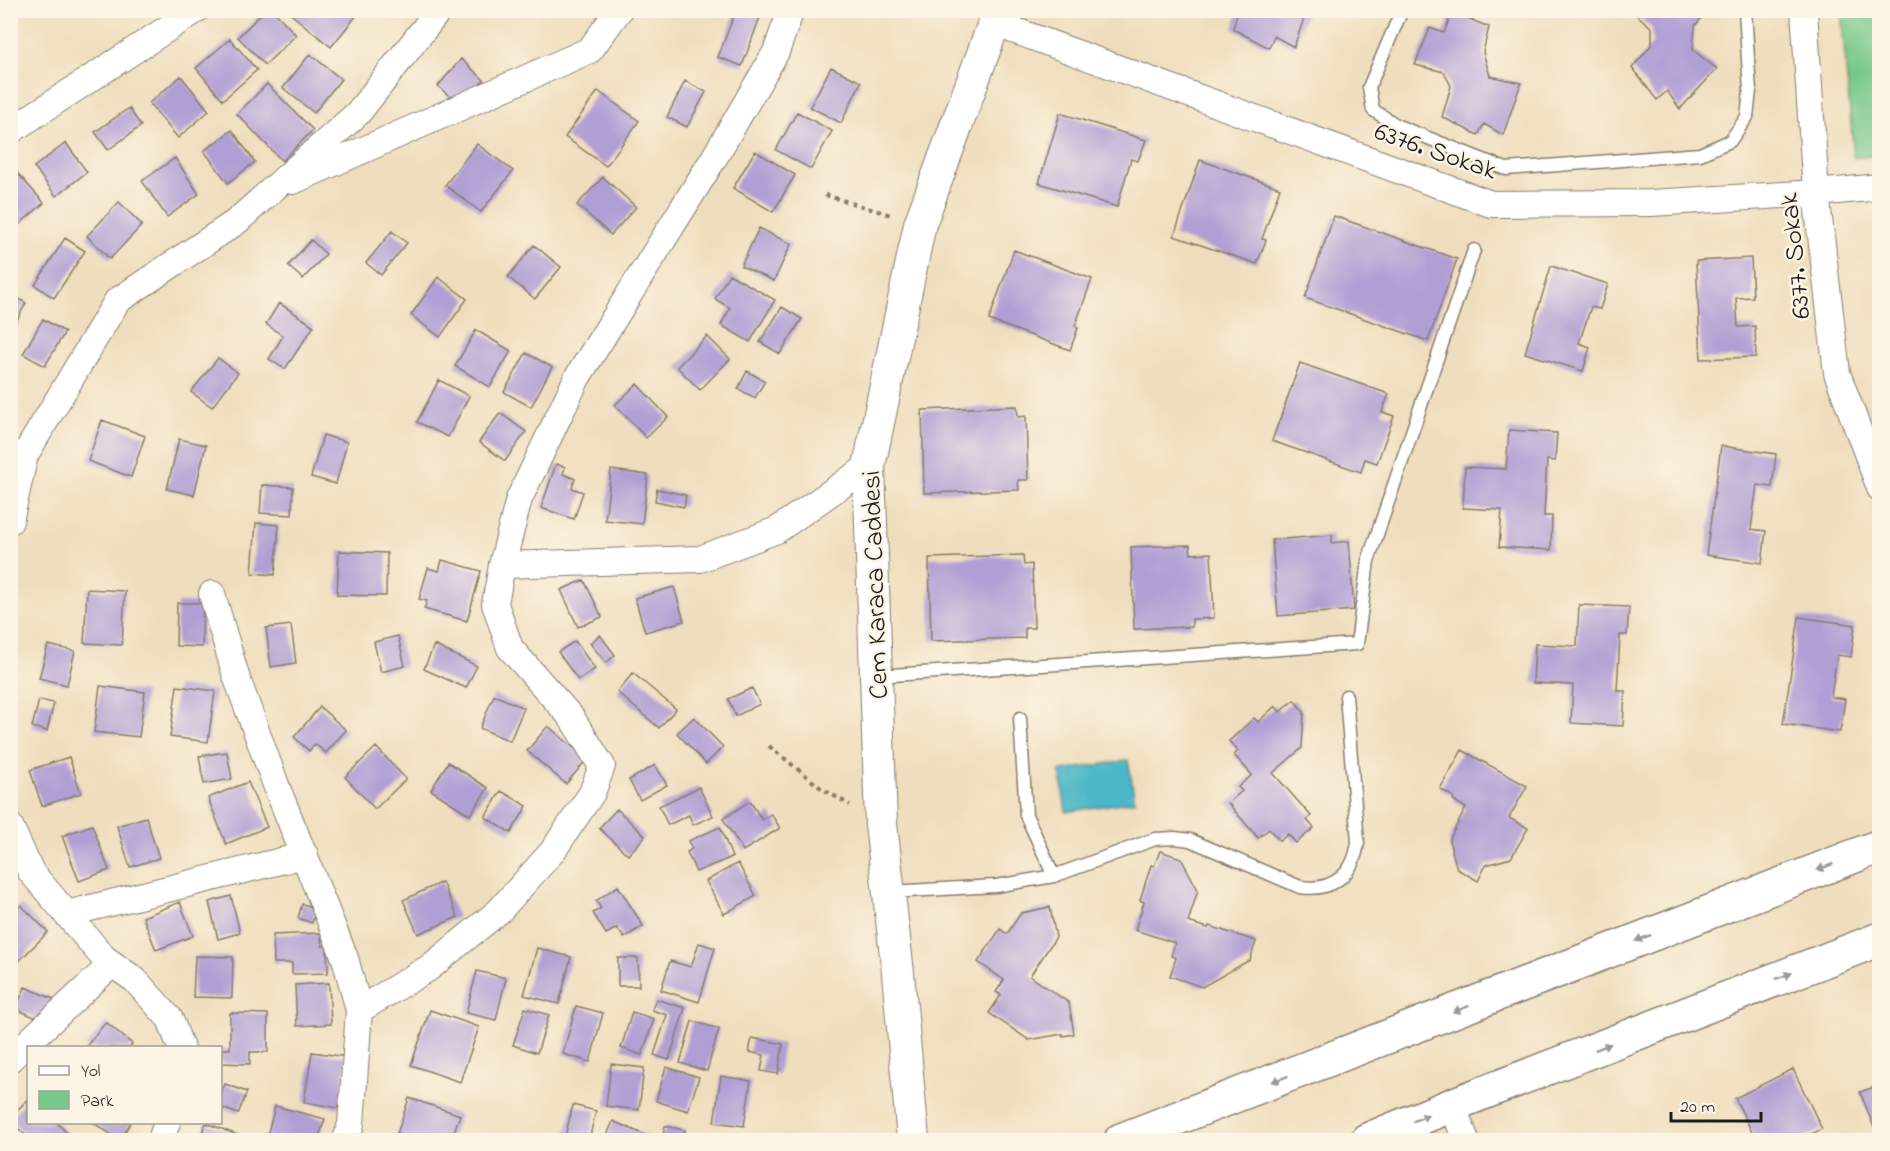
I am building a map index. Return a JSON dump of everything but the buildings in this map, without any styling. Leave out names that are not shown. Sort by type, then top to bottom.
[{"type":"main road","points":[[1122,1140],[1880,846]]},
{"type":"main road","points":[[1367,1140],[1880,939]]},
{"type":"street","points":[[10,131],[196,10]]},
{"type":"street","points":[[10,521],[18,456],[117,301],[236,222],[358,113],[439,10]]},
{"type":"street","points":[[270,191],[590,50],[619,10]]},
{"type":"street","points":[[359,1010],[429,968],[499,911],[552,852],[592,794],[602,766],[571,717],[510,648],[495,603],[502,565],[519,499],[578,378],[714,158],[776,52],[791,10]]},
{"type":"street","name":"6377. Sokak","points":[[1804,10],[1816,193],[1837,373],[1880,488]]},
{"type":"street","name":"6376. Sokak","points":[[997,17],[1491,204],[1651,203],[1880,187]]},
{"type":"street","name":"Cem Karaca Caddesi","points":[[913,1140],[882,824],[869,466],[920,224],[997,17]]},
{"type":"street","points":[[502,565],[700,559],[777,530],[869,466]]},
{"type":"street","points":[[212,594],[240,687],[276,785],[345,958],[359,1010],[351,1124],[346,1140]]},
{"type":"street","points":[[10,826],[31,872],[104,958],[135,980],[171,1019],[181,1046]]},
{"type":"street","points":[[66,914],[305,855]]},
{"type":"street","points":[[10,1059],[112,964]]},
{"type":"street","points":[[1452,1105],[1466,1140]]},
{"type":"street","points":[[161,1140],[166,1124]]},
{"type":"lane","points":[[1402,10],[1369,87],[1373,110],[1398,126],[1506,169],[1701,154],[1730,141],[1747,117],[1750,90],[1745,10]]},
{"type":"lane","points":[[876,676],[1357,644],[1368,561],[1474,250]]},
{"type":"lane","points":[[889,892],[996,886],[1054,876],[1155,839],[1175,838],[1190,840],[1300,887],[1311,889],[1334,883],[1351,866],[1358,842],[1346,696]]},
{"type":"lane","points":[[1020,718],[1026,814],[1054,876]]},
{"type":"path","points":[[825,195],[865,207]]},
{"type":"path","points":[[769,746],[821,788]]},
{"type":"green space","points":[[1841,11],[1879,11],[1879,155],[1854,158]]},
{"type":"water","points":[[1128,760],[1135,801],[1066,812],[1060,771]]}]
